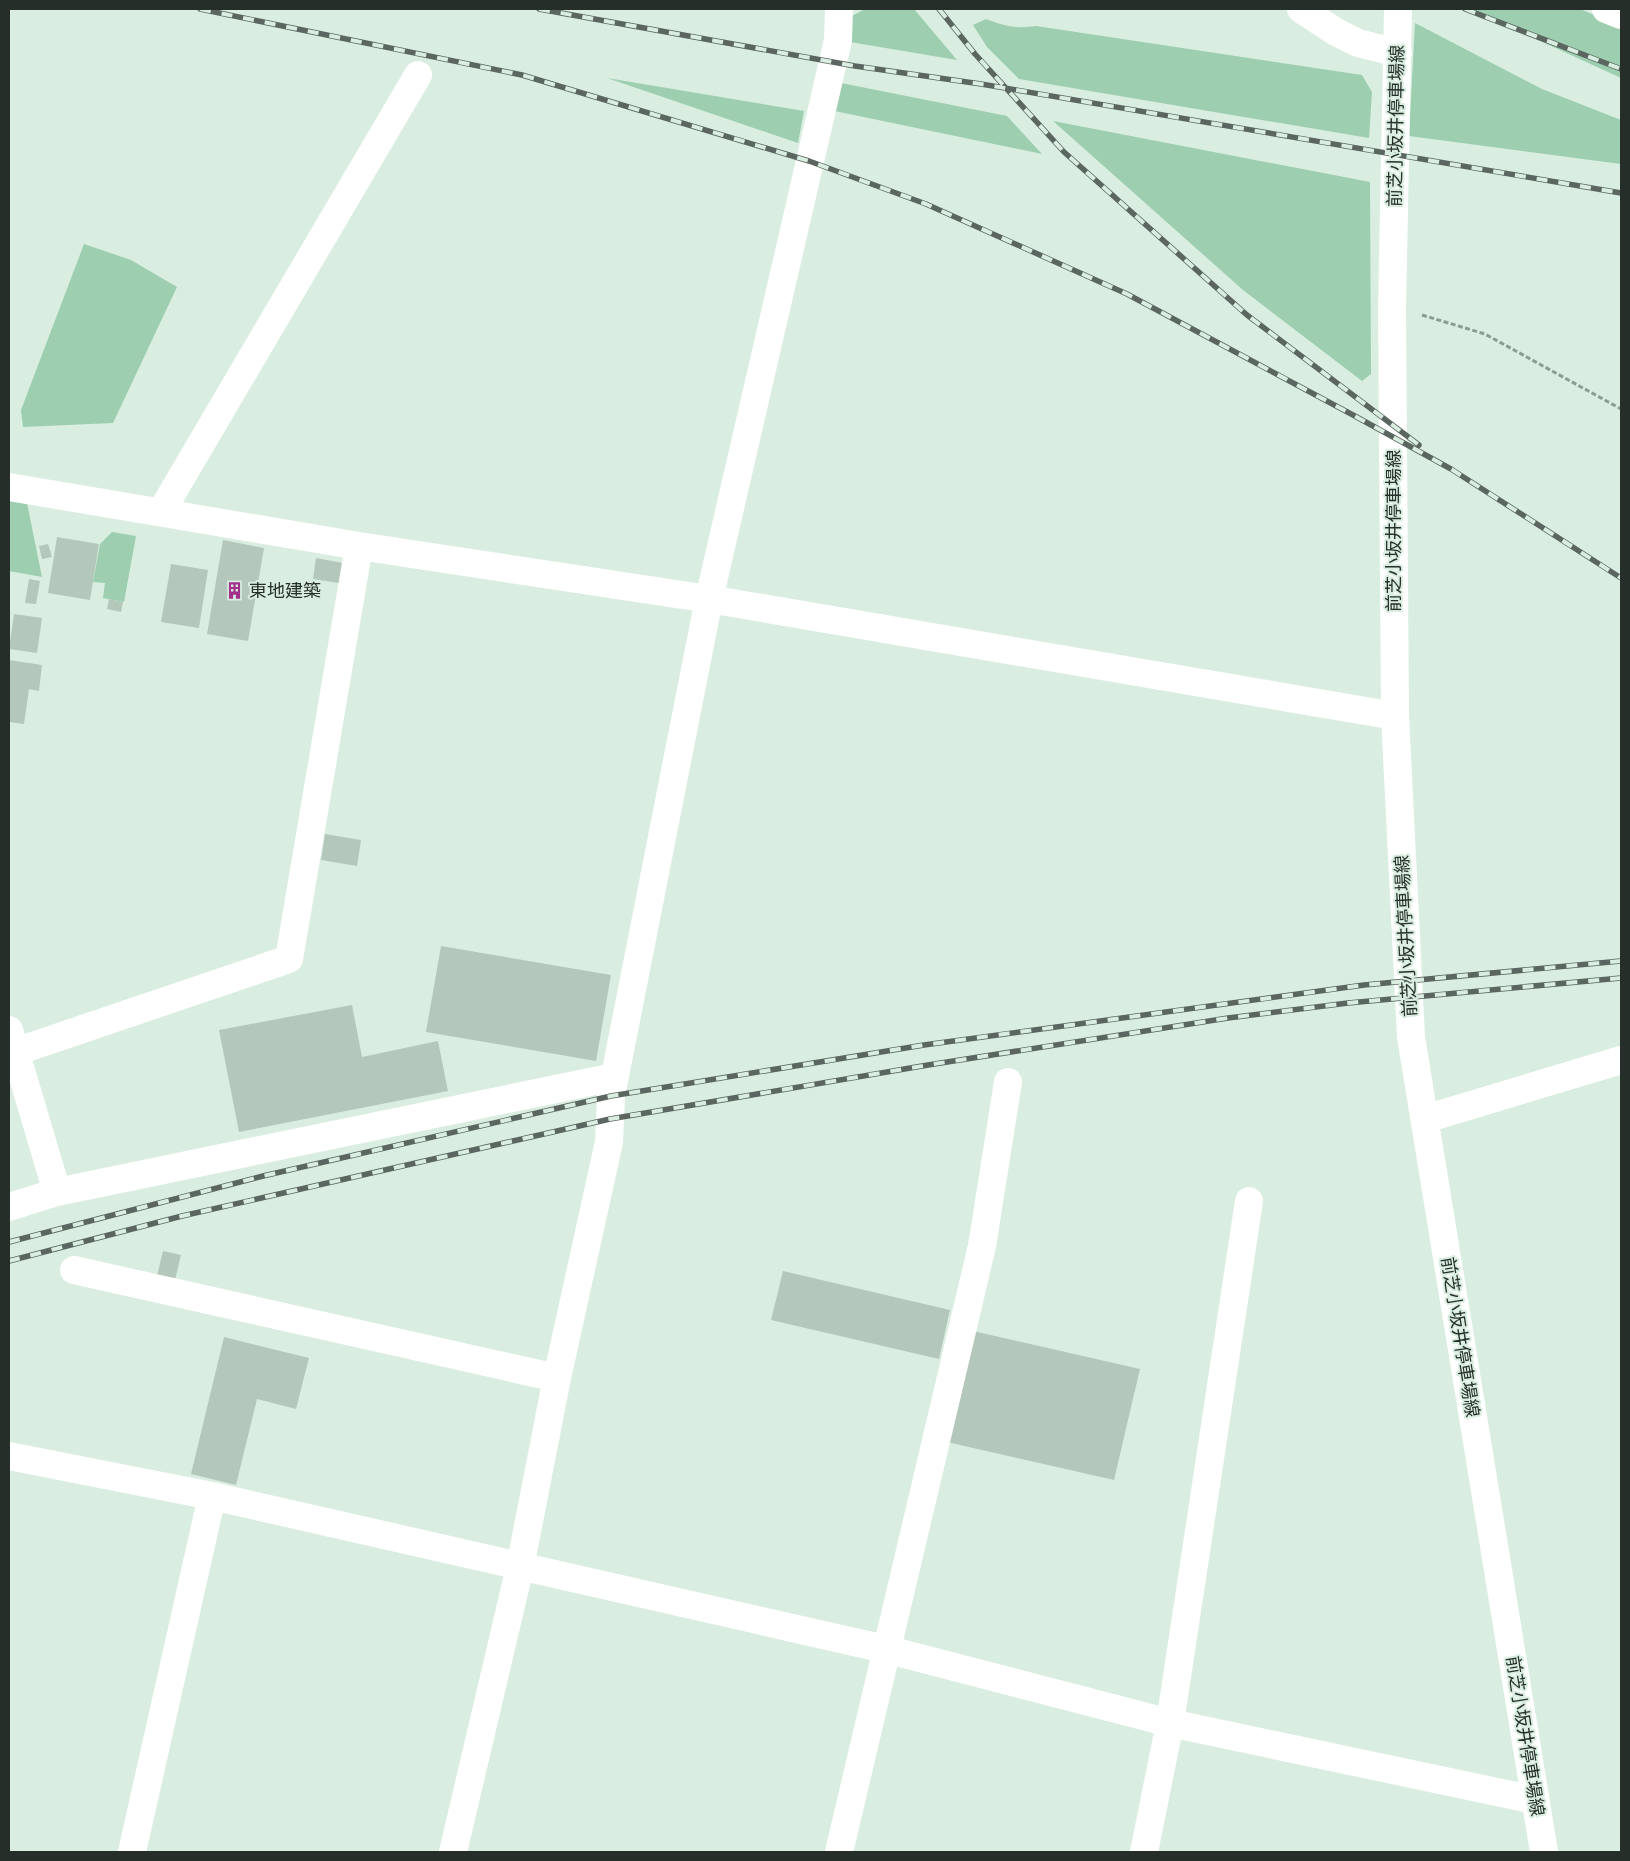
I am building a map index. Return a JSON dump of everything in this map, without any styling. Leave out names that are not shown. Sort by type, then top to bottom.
[{"type":"street","points":[[452,1852],[520,1567],[557,1378],[609,1142],[611,1096],[614,1077],[708,599],[838,40],[839,9]]},
{"type":"street","points":[[1301,9],[1336,32],[1358,43],[1398,53]]},
{"type":"street","name":"前芝小坂井停車場線","points":[[1398,9],[1392,308],[1395,716],[1411,1037],[1544,1852]]},
{"type":"street","points":[[1606,9],[1621,15]]},
{"type":"street","points":[[162,512],[418,75]]},
{"type":"street","points":[[9,487],[359,546],[708,599],[1395,716]]},
{"type":"street","points":[[57,1192],[11,1046],[289,959],[359,546]]},
{"type":"street","points":[[1425,1119],[1621,1060]]},
{"type":"street","points":[[9,1207],[57,1192],[614,1077]]},
{"type":"street","points":[[838,1852],[982,1246],[1008,1082]]},
{"type":"street","points":[[1144,1852],[1170,1723],[1250,1201]]},
{"type":"street","points":[[74,1270],[557,1378]]},
{"type":"street","points":[[9,1456],[212,1496],[885,1649],[1170,1723],[1535,1800]]},
{"type":"street","points":[[132,1852],[212,1496]]},
{"type":"path","points":[[1392,308],[1428,316],[1485,334],[1621,410]]},
{"type":"green space","points":[[865,9],[914,9],[957,60],[844,41],[850,17]]},
{"type":"green space","points":[[1471,9],[1580,9],[1621,26],[1621,78]]},
{"type":"green space","points":[[986,19],[1011,26],[1036,26],[1362,75],[1372,92],[1369,138],[1019,79],[987,47],[973,25]]},
{"type":"green space","points":[[1415,23],[1542,89],[1621,120],[1621,164],[1409,136]]},
{"type":"green space","points":[[607,78],[804,111],[798,143]]},
{"type":"green space","points":[[831,81],[1007,116],[1042,154],[825,109]]},
{"type":"green space","points":[[1053,121],[1370,182],[1371,374],[1362,381],[1243,290]]},
{"type":"green space","points":[[84,244],[131,260],[177,287],[113,423],[23,427],[21,410]]},
{"type":"green space","points":[[9,500],[27,503],[42,577],[9,571]]},
{"type":"green space","points":[[112,532],[136,536],[124,602],[103,598],[105,583],[93,582],[100,544]]},
{"type":"building","points":[[57,537],[99,544],[90,600],[48,593]]},
{"type":"building","name":"東地建築","points":[[223,540],[264,548],[248,641],[207,634]]},
{"type":"building","points":[[48,544],[52,557],[42,559],[39,546]]},
{"type":"building","points":[[316,558],[348,564],[345,584],[313,579]]},
{"type":"building","points":[[171,564],[208,570],[199,628],[161,622]]},
{"type":"building","points":[[29,579],[40,581],[36,604],[25,603]]},
{"type":"building","points":[[109,599],[123,602],[121,612],[107,609]]},
{"type":"building","points":[[14,614],[42,618],[37,653],[9,649]]},
{"type":"building","points":[[9,660],[42,665],[39,691],[29,689],[24,724],[9,722]]},
{"type":"building","points":[[325,834],[361,840],[357,866],[321,860]]},
{"type":"building","points":[[441,946],[611,975],[596,1061],[426,1032]]},
{"type":"building","points":[[352,1005],[362,1057],[438,1041],[448,1091],[239,1132],[219,1030]]},
{"type":"building","points":[[163,1251],[181,1255],[174,1284],[156,1280]]},
{"type":"building","points":[[783,1271],[950,1310],[939,1359],[771,1320]]},
{"type":"building","points":[[973,1331],[1140,1369],[1114,1480],[947,1442]]},
{"type":"building","points":[[224,1337],[309,1358],[296,1409],[257,1399],[236,1485],[191,1474]]},
{"type":"railway","points":[[200,9],[522,75],[809,161],[926,204],[1127,294],[1353,415],[1451,469],[1621,578]]},
{"type":"railway","points":[[539,9],[855,66],[981,84],[1621,193]]},
{"type":"railway","points":[[939,9],[975,54],[1064,152],[1247,315],[1419,445]]},
{"type":"railway","points":[[1465,9],[1621,69]]},
{"type":"railway","points":[[9,1242],[263,1176],[611,1096],[924,1045],[1364,985],[1621,961]]},
{"type":"railway","points":[[9,1261],[182,1216],[610,1119],[928,1065],[1228,1018],[1348,1003],[1621,978]]},
{"type":"place","name":"東地建築","points":[[235,591]]}]
